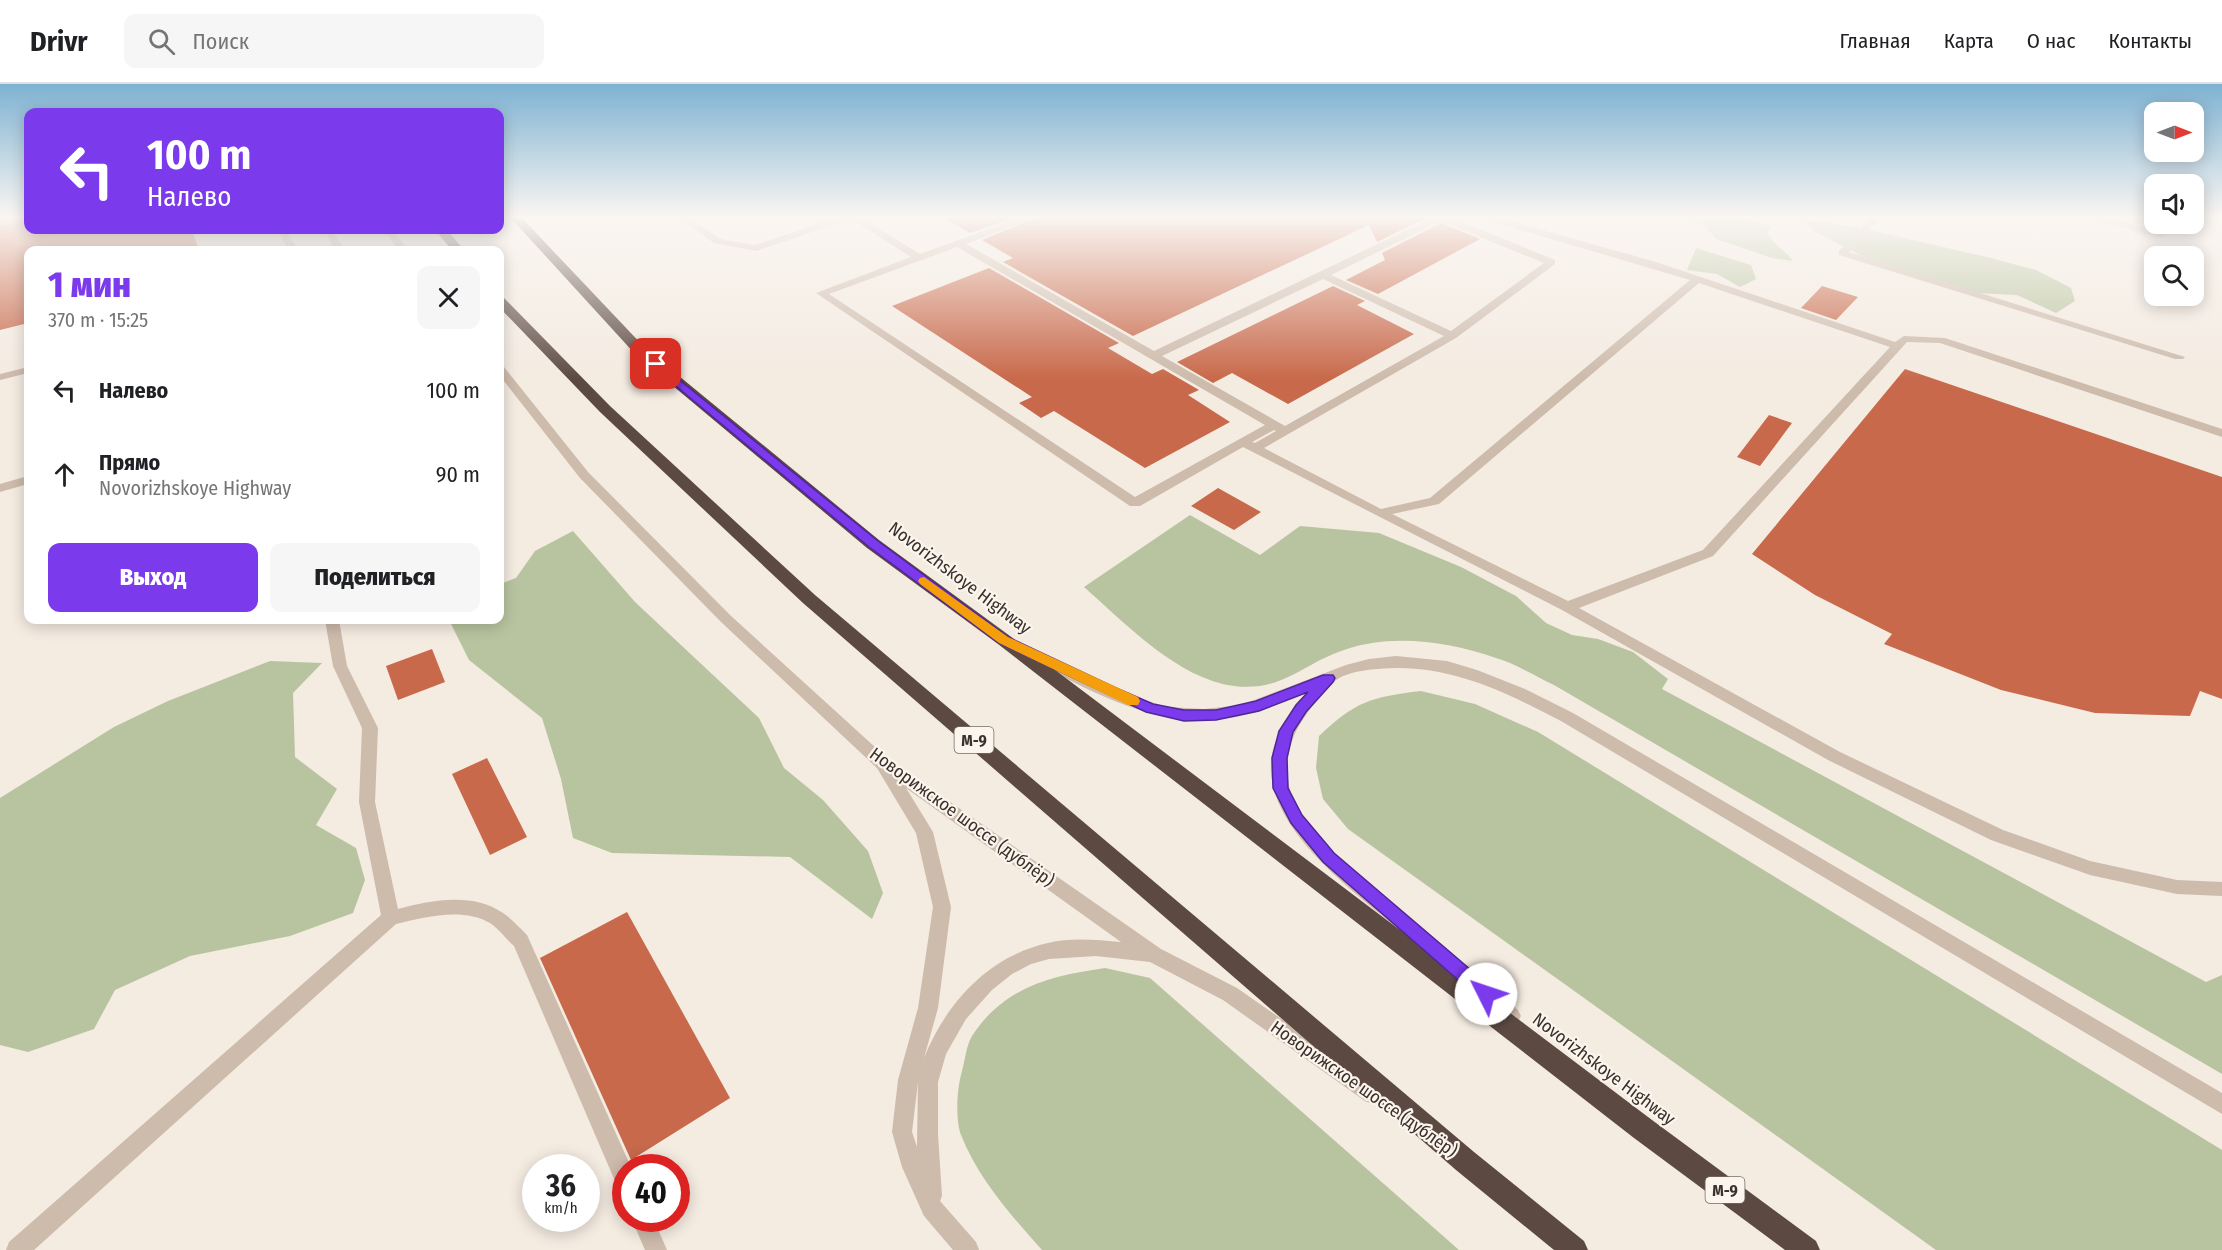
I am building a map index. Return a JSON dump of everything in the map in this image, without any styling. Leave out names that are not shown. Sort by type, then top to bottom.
[{"type":"highway","name":"Novorizhskoye Highway","points":[[563,270],[641,352],[873,544],[1004,640],[1643,1129],[1807,1250]]},
{"type":"highway","name":"М-9","points":[[504,305],[605,409],[809,598],[1465,1161],[1575,1250]]},
{"type":"street","points":[[882,270],[821,293],[1135,504],[1452,336],[1540,270]]},
{"type":"street","points":[[1005,270],[1279,428]]},
{"type":"street","points":[[1154,356],[1332,270]]},
{"type":"street","points":[[1671,270],[1898,346]]},
{"type":"street","points":[[1898,270],[2179,357]]},
{"type":"street","points":[[1323,275],[1452,336]]},
{"type":"street","points":[[1379,513],[1434,501],[1697,279]]},
{"type":"street","points":[[1567,607],[1708,553],[1904,339],[1941,340],[2222,433]]},
{"type":"street","points":[[0,377],[24,371]]},
{"type":"street","name":"Новорижское шоссе (дублёр)","points":[[505,381],[584,475],[725,618],[881,762],[1154,955],[1230,994],[1465,1161]]},
{"type":"street","points":[[1249,445],[1567,607],[1834,756],[1997,835],[2091,868],[2177,887],[2222,889]]},
{"type":"street","points":[[0,488],[24,481]]},
{"type":"street","points":[[333,624],[340,666],[370,728],[367,802],[391,918]]},
{"type":"street","name":"М-9","points":[[1004,640],[1151,709],[1184,715],[1216,715],[1259,706],[1367,664],[1402,661],[1440,664],[1474,672],[1507,685],[1567,717],[2222,1104]]},
{"type":"street","name":"М-9","points":[[1328,678],[1301,709],[1286,731],[1280,758],[1281,788],[1297,819],[1329,858],[1643,1129]]},
{"type":"street","points":[[881,762],[924,832],[942,907],[928,1008],[908,1080],[902,1132],[913,1167],[932,1208],[968,1250]]},
{"type":"street","points":[[17,1250],[391,918],[431,908],[466,908],[494,916],[520,941],[614,1154]]},
{"type":"street","points":[[932,1208],[925,1134],[929,1070],[950,1025],[984,983],[1020,959],[1065,948],[1100,946],[1154,955]]},
{"type":"street","points":[[648,1232],[656,1250]]},
{"type":"green space","points":[[1690,270],[1753,270],[1756,279],[1740,287],[1717,274]]},
{"type":"green space","points":[[1895,270],[2037,270],[2071,288],[2075,301],[2056,313],[2017,295],[1974,293]]},
{"type":"green space","points":[[1190,515],[1260,555],[1300,526],[1379,533],[1461,567],[1516,596],[1546,623],[1572,635],[1598,639],[1633,652],[1668,679],[1662,689],[2206,982],[2222,975],[2222,1074],[1554,685],[1503,661],[1478,652],[1440,644],[1401,641],[1362,645],[1344,650],[1291,676],[1266,685],[1234,686],[1193,673],[1153,647],[1084,587]]},
{"type":"green space","points":[[573,531],[635,602],[759,718],[784,768],[823,800],[868,851],[883,893],[872,919],[790,857],[612,853],[573,838],[561,779],[542,718],[469,660],[451,624],[504,624],[504,582],[516,578],[535,551]]},
{"type":"green space","points":[[270,661],[322,663],[293,693],[295,757],[337,789],[316,825],[356,848],[365,880],[353,913],[290,936],[190,956],[115,990],[94,1029],[28,1052],[0,1045],[0,798],[114,727],[168,701]]},
{"type":"green space","points":[[1421,691],[1475,704],[1538,732],[2222,1150],[2222,1250],[1936,1250],[1348,829],[1323,799],[1316,768],[1319,736],[1344,715],[1365,703],[1389,696]]},
{"type":"green space","points":[[1105,968],[1150,978],[1459,1250],[1042,1250],[986,1182],[968,1151],[958,1120],[957,1103],[960,1078],[972,1036],[999,1006],[1014,995],[1047,980]]},
{"type":"building","points":[[0,270],[24,270],[24,324],[0,330]]},
{"type":"building","points":[[983,270],[993,270],[1119,343],[1108,348],[1152,374],[1163,369],[1199,390],[1188,395],[1230,422],[1145,468],[1054,411],[1041,418],[1019,403],[1032,397],[892,306]]},
{"type":"building","points":[[1018,270],[1272,270],[1133,336]]},
{"type":"building","points":[[1365,270],[1422,270],[1378,294],[1346,280]]},
{"type":"building","points":[[1333,286],[1365,301],[1357,305],[1414,334],[1288,404],[1232,373],[1213,383],[1177,362]]},
{"type":"building","points":[[1822,286],[1858,297],[1836,320],[1801,308]]},
{"type":"building","points":[[1905,369],[2222,477],[2222,699],[2200,691],[2190,716],[2095,713],[2001,690],[1884,644],[1892,634],[1815,595],[1752,554]]},
{"type":"building","points":[[1769,415],[1792,423],[1760,466],[1737,457]]},
{"type":"building","points":[[1218,488],[1261,512],[1234,530],[1191,506]]},
{"type":"building","points":[[432,649],[445,682],[398,700],[386,666]]},
{"type":"building","points":[[487,758],[527,837],[490,855],[452,774]]},
{"type":"building","points":[[627,912],[730,1098],[641,1154],[628,1154],[540,958]]},
{"type":"slow traffic","points":[[924,581],[1004,640],[1133,701]]},
{"type":"route","points":[[656,364],[873,544],[1004,640],[1109,691],[1151,709],[1184,715],[1216,715],[1259,706],[1328,678],[1301,709],[1286,731],[1280,758],[1281,788],[1297,819],[1329,858],[1486,994]]}]
